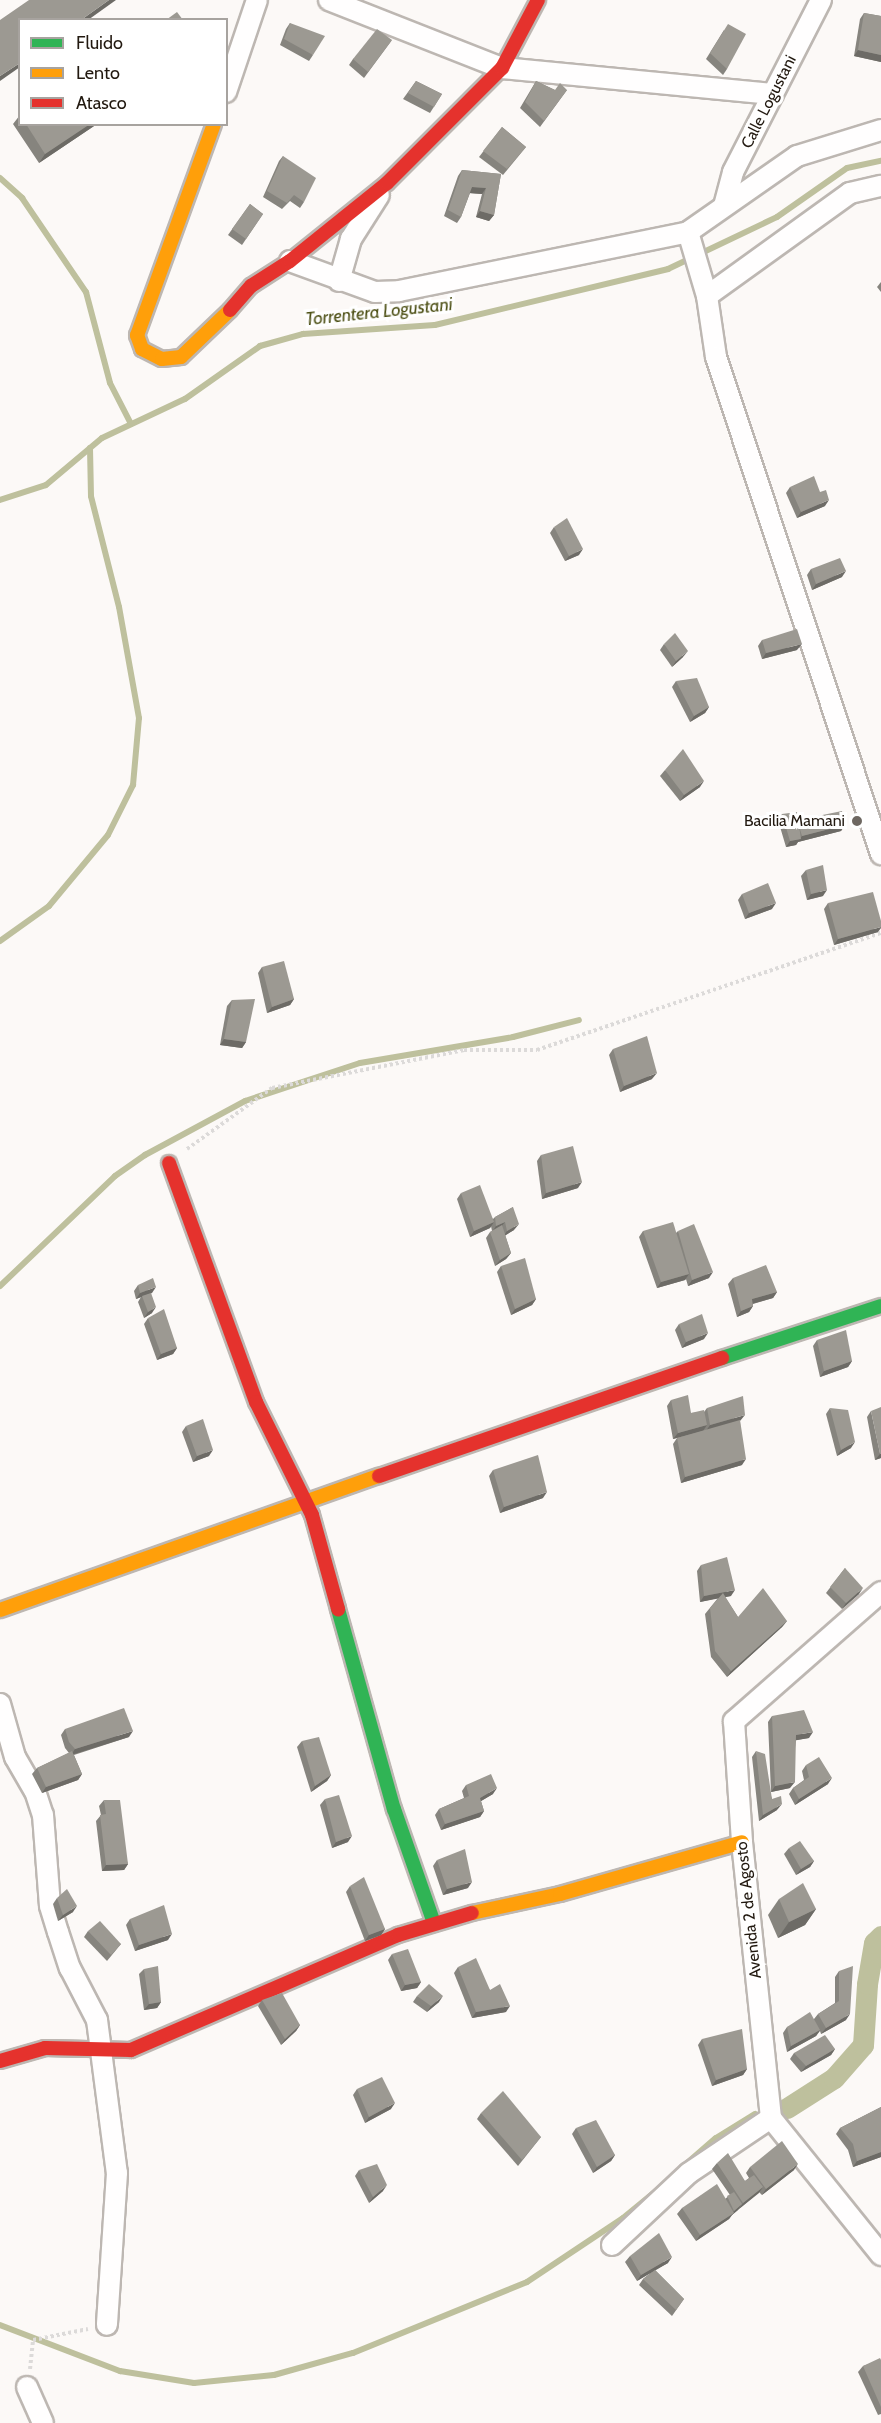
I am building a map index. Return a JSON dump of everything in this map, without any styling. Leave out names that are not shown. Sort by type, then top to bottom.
[{"type":"street","points":[[228,86],[257,0]]},
{"type":"street","points":[[329,0],[502,68],[773,94]]},
{"type":"street","points":[[213,126],[137,335],[142,349],[162,359],[182,357],[216,326],[250,286],[290,261],[387,183],[502,68],[538,0]]},
{"type":"street","name":"Calle Logustani","points":[[724,206],[733,172],[821,0]]},
{"type":"street","points":[[290,261],[339,281],[375,292],[399,291],[693,249],[724,206],[797,156],[881,130]]},
{"type":"street","points":[[339,281],[351,239],[387,183]]},
{"type":"street","points":[[707,296],[850,193],[881,186]]},
{"type":"street","points":[[693,249],[707,296],[716,357],[881,854]]},
{"type":"street","points":[[169,1162],[256,1401],[304,1499],[394,1809],[434,1923]]},
{"type":"street","points":[[0,1610],[304,1499],[881,1306]]},
{"type":"street","name":"Avenida 2 de Agosto","points":[[771,2118],[742,1842],[734,1721],[881,1592]]},
{"type":"street","points":[[0,1704],[15,1757],[35,1791],[43,1815],[50,1906],[70,1968],[97,2020],[117,2173],[106,2325]]},
{"type":"street","points":[[0,2061],[45,2048],[130,2050],[398,1935],[434,1923],[560,1894],[742,1842]]},
{"type":"street","points":[[612,2245],[689,2173],[771,2118],[881,2255]]},
{"type":"street","points":[[27,2387],[43,2423]]},
{"type":"path","points":[[169,1162],[272,1088],[464,1050],[537,1050],[881,933]]},
{"type":"path","points":[[27,2387],[33,2340],[106,2325]]},
{"type":"building","points":[[29,0],[109,0],[84,18],[18,18],[18,64],[0,76],[0,20]]},
{"type":"building","points":[[177,12],[182,18],[169,18]]},
{"type":"building","points":[[864,13],[881,16],[881,55],[858,50]]},
{"type":"building","points":[[290,23],[325,36],[313,55],[284,39]]},
{"type":"building","points":[[728,24],[746,34],[727,69],[710,53]]},
{"type":"building","points":[[377,29],[392,40],[368,72],[353,59]]},
{"type":"building","points":[[416,81],[442,94],[434,107],[408,93]]},
{"type":"building","points":[[536,81],[555,90],[560,83],[567,90],[544,121],[525,102]]},
{"type":"building","points":[[27,126],[87,126],[45,154]]},
{"type":"building","points":[[502,127],[526,147],[507,169],[483,151]]},
{"type":"building","points":[[283,156],[316,178],[304,202],[294,195],[287,203],[267,191]]},
{"type":"building","points":[[462,170],[501,174],[494,215],[480,211],[486,188],[472,187],[461,217],[448,210]]},
{"type":"building","points":[[250,204],[263,214],[246,239],[232,229]]},
{"type":"building","points":[[814,476],[820,492],[826,490],[829,500],[801,512],[790,487]]},
{"type":"building","points":[[567,518],[583,549],[569,556],[554,527]]},
{"type":"building","points":[[840,558],[846,571],[816,584],[811,569]]},
{"type":"building","points":[[797,629],[802,644],[766,653],[762,640]]},
{"type":"building","points":[[675,633],[688,651],[676,661],[664,644]]},
{"type":"building","points":[[697,678],[709,707],[694,716],[676,681]]},
{"type":"building","points":[[683,749],[704,781],[684,795],[665,770]]},
{"type":"building","points":[[842,811],[845,825],[802,836],[799,826],[801,839],[790,841],[782,814],[797,812],[798,820]]},
{"type":"building","points":[[823,865],[827,890],[811,894],[806,870]]},
{"type":"building","points":[[768,883],[776,903],[749,913],[742,894]]},
{"type":"building","points":[[873,892],[881,927],[838,939],[828,903]]},
{"type":"building","points":[[284,961],[294,999],[272,1007],[262,967]]},
{"type":"building","points":[[255,999],[246,1042],[224,1039],[232,1000]]},
{"type":"building","points":[[647,1036],[657,1073],[624,1086],[613,1049]]},
{"type":"building","points":[[573,1146],[582,1182],[546,1193],[541,1155]]},
{"type":"building","points":[[480,1185],[494,1222],[474,1231],[461,1193]]},
{"type":"building","points":[[513,1207],[519,1224],[507,1231],[505,1222],[496,1226],[495,1217]]},
{"type":"building","points":[[673,1222],[689,1274],[661,1282],[643,1231]]},
{"type":"building","points":[[694,1224],[713,1272],[692,1280],[678,1231]]},
{"type":"building","points":[[502,1225],[511,1253],[500,1260],[490,1232]]},
{"type":"building","points":[[525,1258],[536,1299],[515,1309],[501,1266]]},
{"type":"building","points":[[766,1265],[777,1292],[752,1299],[753,1306],[741,1311],[733,1278]]},
{"type":"building","points":[[153,1278],[156,1287],[140,1293],[138,1285]]},
{"type":"building","points":[[151,1293],[156,1307],[148,1312],[142,1296]]},
{"type":"building","points":[[164,1309],[177,1348],[161,1354],[148,1318]]},
{"type":"building","points":[[702,1314],[708,1333],[686,1342],[679,1324]]},
{"type":"building","points":[[846,1330],[852,1361],[824,1371],[817,1340]]},
{"type":"building","points":[[688,1395],[691,1413],[704,1410],[707,1425],[678,1433],[671,1400]]},
{"type":"building","points":[[743,1396],[745,1415],[710,1425],[707,1408]]},
{"type":"building","points":[[881,1407],[881,1454],[880,1454],[871,1411]]},
{"type":"building","points":[[830,1408],[848,1410],[855,1442],[841,1450]]},
{"type":"building","points":[[203,1419],[213,1450],[197,1456],[186,1426]]},
{"type":"building","points":[[740,1420],[746,1459],[685,1477],[677,1438]]},
{"type":"building","points":[[538,1455],[547,1492],[504,1507],[493,1470]]},
{"type":"building","points":[[727,1557],[735,1590],[704,1596],[701,1565]]},
{"type":"building","points":[[845,1568],[863,1588],[846,1603],[830,1587]]},
{"type":"building","points":[[763,1588],[787,1621],[731,1671],[715,1651],[710,1608],[723,1593],[738,1617]]},
{"type":"building","points":[[124,1708],[133,1731],[75,1749],[69,1742],[65,1729]]},
{"type":"building","points":[[804,1710],[813,1732],[796,1735],[795,1782],[775,1786],[772,1716]]},
{"type":"building","points":[[319,1737],[331,1775],[315,1786],[302,1741]]},
{"type":"building","points":[[72,1751],[82,1774],[46,1787],[37,1768]]},
{"type":"building","points":[[756,1751],[765,1754],[772,1799],[781,1796],[782,1804],[763,1815]]},
{"type":"building","points":[[819,1757],[832,1778],[799,1799],[793,1788],[809,1777],[806,1765]]},
{"type":"building","points":[[491,1774],[497,1788],[480,1798],[484,1811],[445,1824],[439,1809],[469,1796],[466,1785]]},
{"type":"building","points":[[339,1795],[352,1836],[336,1842],[325,1799]]},
{"type":"building","points":[[104,1800],[120,1800],[128,1864],[106,1865],[100,1815],[106,1814]]},
{"type":"building","points":[[800,1841],[814,1861],[801,1869],[789,1848]]},
{"type":"building","points":[[465,1849],[472,1882],[447,1889],[437,1860]]},
{"type":"building","points":[[364,1877],[385,1929],[369,1935],[350,1886]]},
{"type":"building","points":[[803,1883],[816,1909],[789,1922],[779,1899]]},
{"type":"building","points":[[67,1889],[77,1906],[63,1915],[57,1898]]},
{"type":"building","points":[[164,1905],[172,1934],[139,1945],[130,1919]]},
{"type":"building","points":[[100,1921],[121,1944],[111,1955],[88,1931]]},
{"type":"building","points":[[408,1949],[421,1982],[405,1985],[392,1954]]},
{"type":"building","points":[[476,1958],[490,1990],[500,1984],[510,2006],[476,2012],[458,1967]]},
{"type":"building","points":[[158,1966],[161,2002],[149,2004],[144,1969]]},
{"type":"building","points":[[853,1966],[850,2014],[826,2028],[818,2014],[839,2001],[839,1971]]},
{"type":"building","points":[[429,1984],[443,1996],[431,2006],[417,1996]]},
{"type":"building","points":[[282,1993],[300,2025],[285,2039],[262,2000]]},
{"type":"building","points":[[810,2012],[820,2030],[791,2046],[787,2027]]},
{"type":"building","points":[[742,2029],[747,2069],[716,2080],[702,2039]]},
{"type":"building","points":[[825,2035],[835,2049],[806,2066],[794,2053]]},
{"type":"building","points":[[382,2077],[395,2103],[369,2117],[357,2089]]},
{"type":"building","points":[[503,2091],[541,2137],[522,2160],[481,2113]]},
{"type":"building","points":[[881,2107],[881,2152],[857,2161],[853,2144],[840,2128]]},
{"type":"building","points":[[596,2120],[615,2155],[597,2167],[576,2128]]},
{"type":"building","points":[[782,2141],[798,2164],[766,2189],[750,2167]]},
{"type":"building","points":[[728,2153],[745,2181],[754,2175],[763,2187],[743,2203],[717,2163]]},
{"type":"building","points":[[377,2164],[387,2185],[373,2197],[359,2170]]},
{"type":"building","points":[[717,2184],[734,2213],[700,2235],[682,2208]]},
{"type":"building","points":[[734,2192],[742,2204],[734,2211],[727,2196]]},
{"type":"building","points":[[659,2233],[672,2257],[641,2275],[630,2256]]},
{"type":"building","points":[[655,2270],[684,2299],[676,2310],[643,2279]]},
{"type":"building","points":[[880,2358],[881,2360],[881,2407],[863,2366]]},
{"type":"waterway","name":"Torrentera Logustani","points":[[0,500],[46,485],[102,438],[185,399],[260,346],[303,334],[435,325],[668,269],[777,217],[847,168],[881,161]]},
{"type":"waterway","points":[[0,178],[22,198],[86,292],[110,383],[131,424]]},
{"type":"waterway","points":[[0,941],[49,906],[108,835],[133,785],[139,718],[119,607],[91,496],[90,448]]},
{"type":"waterway","points":[[0,1286],[115,1176],[145,1155],[245,1101],[360,1063],[513,1037],[579,1020]]},
{"type":"waterway","points":[[787,2108],[834,2078],[863,2045],[867,1984],[874,1943],[881,1936]]},
{"type":"waterway","points":[[687,2163],[716,2138],[755,2114]]},
{"type":"waterway","points":[[0,2325],[120,2371],[194,2383],[274,2375],[353,2353],[527,2282],[623,2218],[662,2186]]},
{"type":"traffic: fast","points":[[722,1358],[881,1306]]},
{"type":"traffic: fast","points":[[338,1609],[394,1809],[434,1923]]},
{"type":"traffic: slow","points":[[213,126],[137,335],[142,349],[162,359],[181,357],[230,310]]},
{"type":"traffic: slow","points":[[0,1610],[379,1476]]},
{"type":"traffic: slow","points":[[472,1913],[560,1894],[742,1842]]},
{"type":"traffic: jam","points":[[230,310],[251,286],[290,261],[387,183],[502,68],[538,0]]},
{"type":"traffic: jam","points":[[169,1163],[256,1402],[312,1515],[338,1609]]},
{"type":"traffic: jam","points":[[379,1476],[722,1358]]},
{"type":"traffic: jam","points":[[0,2061],[45,2048],[131,2050],[398,1935],[472,1913]]},
{"type":"place","name":"Bacilia Mamani","points":[[857,821]]}]
